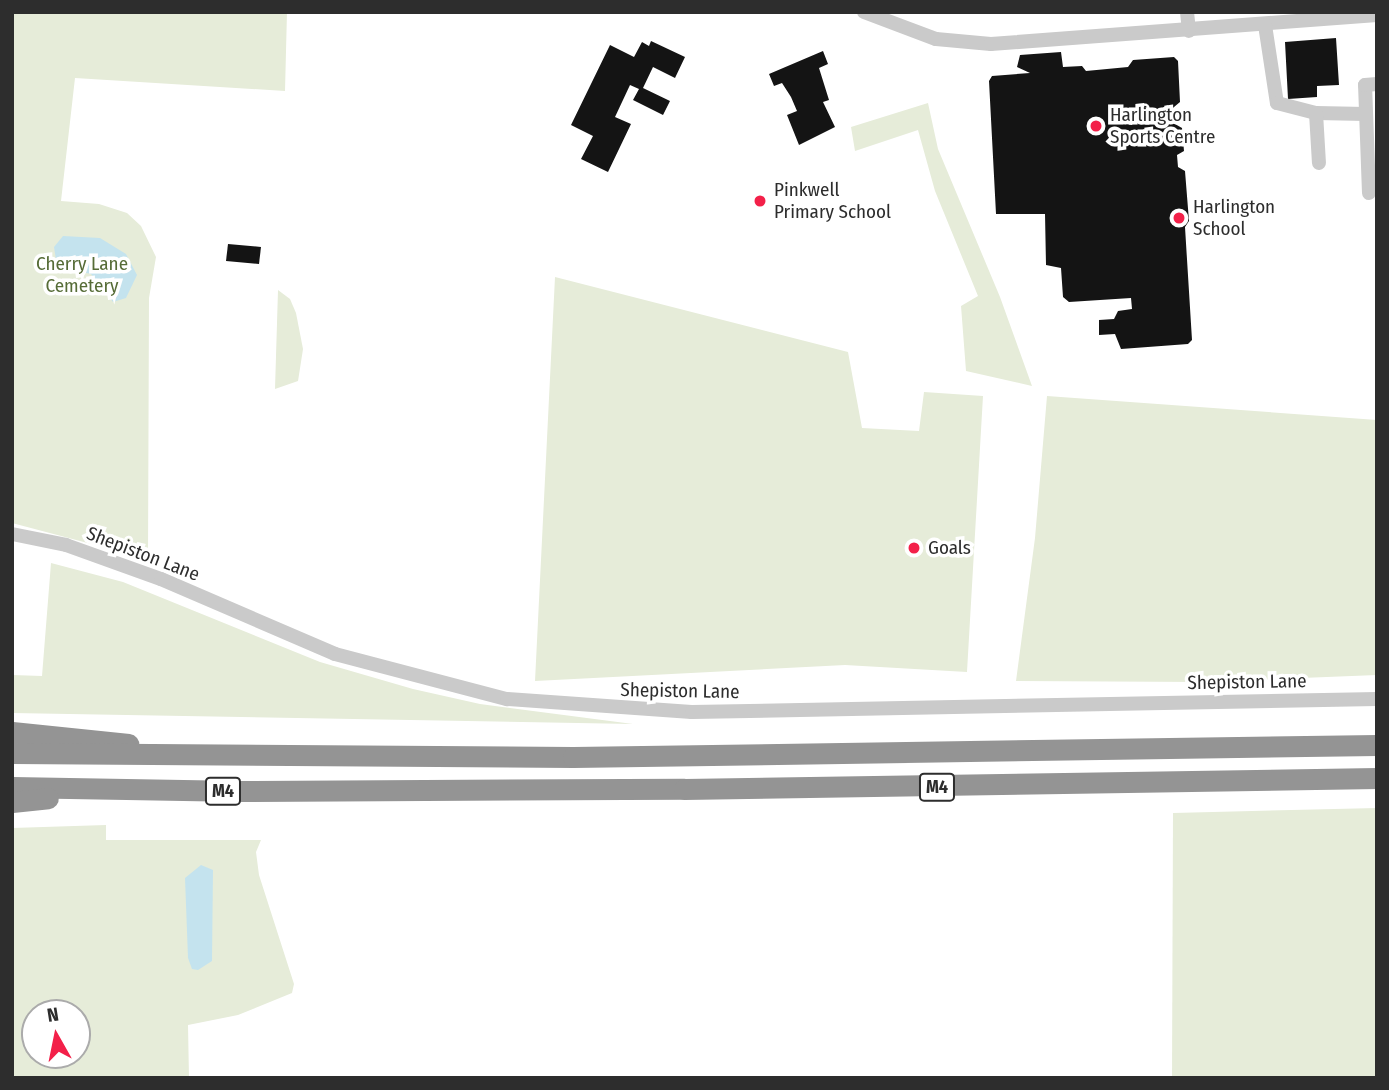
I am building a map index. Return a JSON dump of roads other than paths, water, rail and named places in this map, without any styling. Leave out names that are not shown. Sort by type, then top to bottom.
[{"type":"highway","name":"M4","points":[[12,732],[61,734],[206,756]]},
{"type":"highway","name":"M4","points":[[12,753],[206,756],[886,755],[1377,745]]},
{"type":"highway","name":"M4","points":[[12,787],[929,788],[1377,778]]},
{"type":"highway","name":"M4","points":[[12,802],[116,789]]},
{"type":"street","points":[[863,12],[918,34],[970,43],[1189,31],[1377,15]]},
{"type":"street","points":[[1187,12],[1189,31]]},
{"type":"street","points":[[1265,25],[1277,103],[1316,113],[1366,114]]},
{"type":"street","points":[[1369,193],[1372,146],[1366,114],[1365,85],[1377,84]]},
{"type":"street","points":[[1316,113],[1319,163]]},
{"type":"street","name":"Shepiston Lane","points":[[12,534],[66,545],[161,579],[335,654],[480,694],[556,705],[692,712],[1377,699]]},
{"type":"water","points":[[63,236],[100,238],[126,254],[137,275],[126,298],[113,302],[91,274],[57,266],[54,247]]},
{"type":"water","points":[[201,865],[213,870],[212,961],[198,970],[192,969],[188,958],[185,878]]},
{"type":"place","name":"Harlington Sports Centre","points":[[1096,126]]},
{"type":"place","name":"Pinkwell Primary School","points":[[760,201]]},
{"type":"place","name":"Harlington School","points":[[1179,218]]},
{"type":"place","name":"Goals","points":[[914,548]]},
{"type":"park label","name":"Cherry Lane Cemetery","points":[[82,275]]}]
